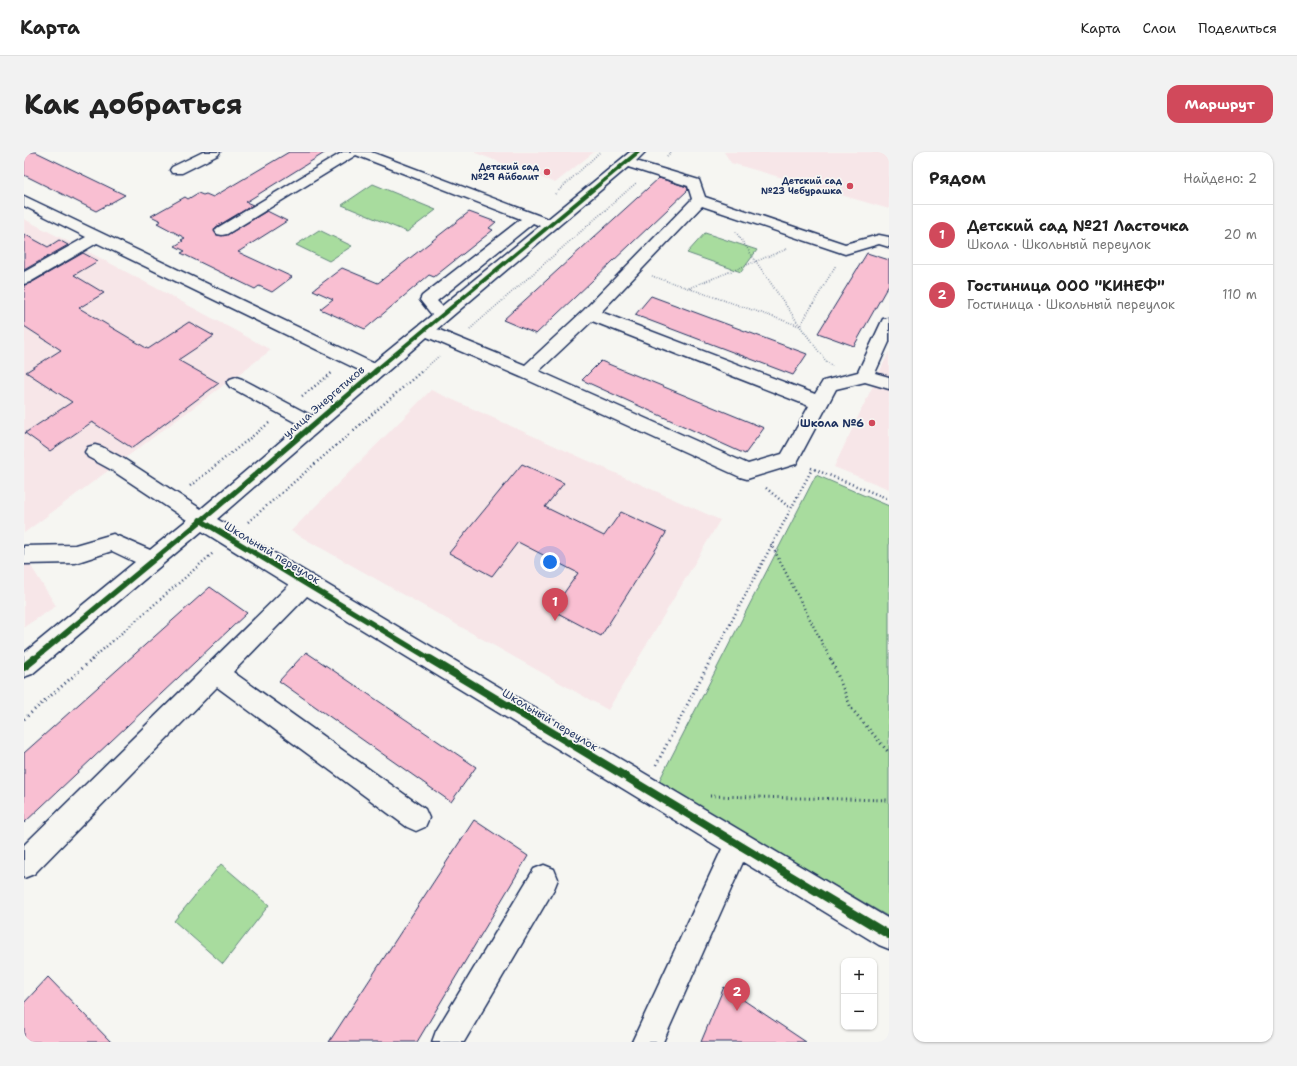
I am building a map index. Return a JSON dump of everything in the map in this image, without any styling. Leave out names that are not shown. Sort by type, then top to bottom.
[{"type":"street","points":[[177,170],[213,152]]},
{"type":"street","points":[[222,231],[352,152]]},
{"type":"street","points":[[359,152],[551,225]]},
{"type":"street","points":[[632,157],[651,170],[694,183],[699,200]]},
{"type":"street","name":"улица Энергетиков","points":[[24,667],[314,425],[375,371],[632,157]]},
{"type":"street","points":[[24,200],[97,237],[375,371]]},
{"type":"street","points":[[699,200],[845,249],[879,239],[889,242]]},
{"type":"street","points":[[527,373],[590,314],[699,200]]},
{"type":"street","points":[[442,316],[428,300],[531,218]]},
{"type":"street","points":[[24,279],[97,237]]},
{"type":"street","points":[[590,314],[819,403]]},
{"type":"street","points":[[859,377],[889,323]]},
{"type":"street","points":[[425,330],[527,373],[747,472],[789,459],[829,385],[859,377],[889,383]]},
{"type":"street","points":[[236,383],[314,425]]},
{"type":"street","name":"Школьный переулок","points":[[95,452],[117,464],[229,538],[889,936]]},
{"type":"street","points":[[24,555],[76,554],[113,542],[152,560]]},
{"type":"street","points":[[24,864],[305,584]]},
{"type":"street","points":[[216,673],[416,818]]},
{"type":"street","points":[[647,1042],[738,844]]},
{"type":"street","points":[[447,1042],[544,879]]},
{"type":"path","points":[[531,218],[600,152]]},
{"type":"path","points":[[24,719],[229,538],[672,152]]},
{"type":"path","points":[[719,206],[826,362],[859,377]]},
{"type":"path","points":[[689,288],[813,238]]},
{"type":"path","points":[[800,326],[845,249]]},
{"type":"path","points":[[633,269],[800,326]]},
{"type":"path","points":[[172,501],[349,359]]},
{"type":"path","points":[[789,459],[889,499]]},
{"type":"path","points":[[644,788],[812,468]]},
{"type":"path","points":[[747,472],[790,508]]},
{"type":"path","points":[[771,544],[827,649],[851,708],[889,753]]},
{"type":"path","points":[[702,796],[889,800]]},
{"type":"shaded area","name":"Детский сад №29 Айболит","points":[[473,152],[594,152],[555,183]]},
{"type":"shaded area","name":"Детский сад №23 Чебурашка","points":[[724,152],[889,152],[889,209],[731,163]]},
{"type":"shaded area","points":[[24,219],[106,261],[271,350],[24,533]]},
{"type":"shaded area","name":"Школа №6","points":[[889,352],[889,489],[834,467]]},
{"type":"shaded area","points":[[431,390],[720,520],[608,710],[291,531]]},
{"type":"shaded area","points":[[24,555],[56,606],[24,627]]},
{"type":"green space","points":[[373,184],[436,210],[407,232],[342,205]]},
{"type":"green space","points":[[319,230],[352,246],[329,261],[296,245]]},
{"type":"green space","points":[[705,233],[757,250],[741,272],[687,253]]},
{"type":"green space","points":[[816,475],[889,506],[889,917],[658,783]]},
{"type":"green space","points":[[221,864],[269,905],[223,964],[174,921]]},
{"type":"building","points":[[24,152],[36,152],[125,195],[96,211],[24,175]]},
{"type":"building","points":[[289,152],[326,152],[246,202],[253,205],[216,227],[214,230],[217,235],[227,235],[267,211],[287,221],[238,252],[292,277],[272,292],[259,286],[255,289],[181,253],[185,251],[175,246],[185,238],[157,223],[161,221],[151,216],[185,197],[188,199],[198,193],[213,197]]},
{"type":"building","points":[[659,178],[687,187],[688,190],[536,334],[503,320]]},
{"type":"building","points":[[469,212],[496,222],[489,228],[493,230],[434,277],[429,275],[365,329],[320,309],[333,299],[313,290],[342,268],[378,283]]},
{"type":"building","points":[[24,234],[48,247],[59,240],[68,245],[24,270]]},
{"type":"building","points":[[83,253],[98,261],[74,275],[104,293],[79,308],[148,349],[189,322],[214,336],[178,360],[219,383],[132,448],[92,422],[50,451],[25,433],[72,402],[26,372],[61,350],[24,326],[24,285],[31,283]]},
{"type":"building","points":[[867,253],[889,260],[889,284],[854,346],[818,333]]},
{"type":"building","points":[[651,296],[807,354],[793,375],[635,315]]},
{"type":"building","points":[[601,361],[764,428],[745,454],[582,380]]},
{"type":"building","points":[[522,464],[564,483],[545,507],[604,536],[621,512],[666,533],[601,636],[552,610],[578,573],[518,542],[492,576],[449,553]]},
{"type":"building","points":[[210,587],[247,613],[24,823],[24,753]]},
{"type":"building","points":[[306,652],[476,767],[451,802],[279,681]]},
{"type":"building","points":[[474,820],[528,856],[417,1042],[329,1042]]},
{"type":"building","points":[[48,977],[111,1042],[24,1042],[24,1003]]},
{"type":"building","points":[[724,987],[806,1042],[701,1042]]},
{"type":"cycle path","points":[[24,667],[214,510],[375,371],[638,152]]},
{"type":"cycle path","points":[[200,520],[889,935]]},
{"type":"place","name":"Детский сад №29 Айболит","points":[[547,172]]},
{"type":"place","name":"Детский сад №23 Чебурашка","points":[[850,186]]},
{"type":"place","name":"Школа №6","points":[[872,423]]},
{"type":"place","name":"Детский сад №21 Ласточка","points":[[555,621]]},
{"type":"place","name":"Гостиница ООО \"КИНЕФ\"","points":[[737,1011]]}]
